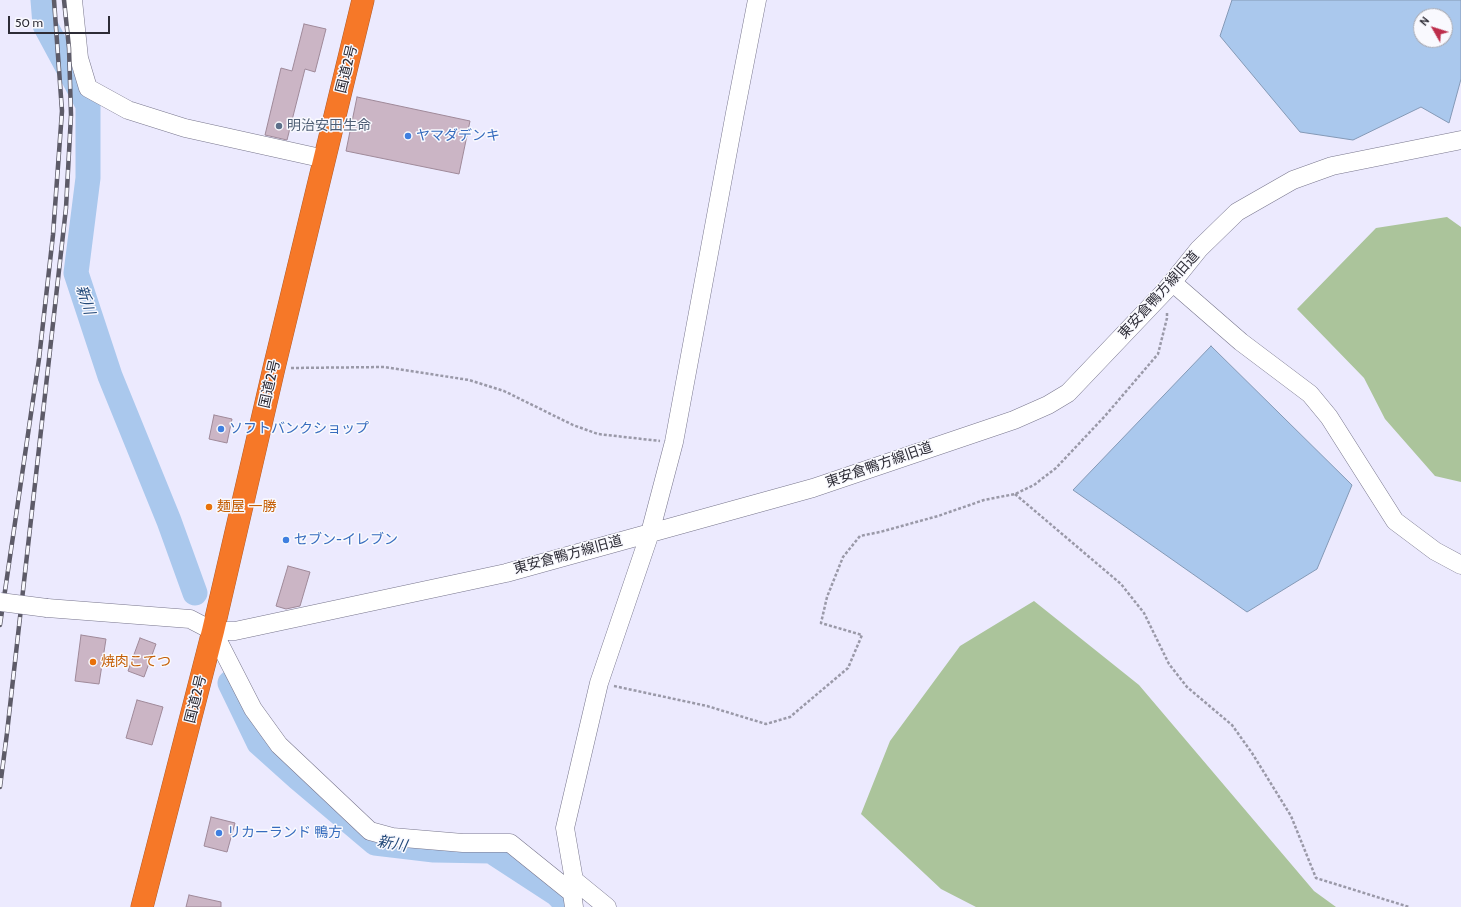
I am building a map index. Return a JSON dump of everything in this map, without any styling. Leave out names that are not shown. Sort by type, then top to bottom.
[{"type":"highway","name":"国道2号","points":[[142,907],[213,631],[274,368],[363,0]]},
{"type":"street","points":[[73,0],[79,58],[88,88],[128,110],[185,128],[325,159]]},
{"type":"street","points":[[573,894],[564,828],[599,683],[650,533],[674,442],[734,113],[757,0]]},
{"type":"street","name":"東安倉鴨方線旧道","points":[[213,631],[235,632],[506,572],[813,488],[1014,420],[1048,405],[1068,393],[1169,286],[1199,249],[1237,212],[1293,180],[1332,166],[1461,140]]},
{"type":"street","points":[[1169,286],[1310,394],[1329,417],[1395,521],[1435,551],[1461,565]]},
{"type":"street","points":[[0,602],[47,608],[190,619],[213,631],[254,709],[279,745],[370,831],[392,837],[463,843],[510,843],[573,894],[607,907]]},
{"type":"path","points":[[599,683],[707,706],[766,724],[790,717],[848,668],[862,635],[821,623],[827,597],[843,557],[860,536],[938,516],[984,500],[1015,494],[1034,485],[1056,468],[1105,416],[1158,354],[1168,318],[1169,286]]},
{"type":"path","points":[[274,368],[384,368],[468,380],[504,391],[573,425],[598,434],[674,442]]},
{"type":"path","points":[[1015,494],[1121,584],[1144,613],[1169,664],[1187,687],[1232,725],[1252,752],[1291,816],[1316,878],[1409,907]]},
{"type":"green space","points":[[1447,217],[1461,227],[1461,482],[1435,476],[1385,419],[1364,378],[1297,309],[1376,228]]},
{"type":"green space","points":[[1034,601],[1139,685],[1314,891],[1336,907],[976,907],[941,889],[861,814],[890,741],[960,646]]},
{"type":"water","points":[[1232,0],[1461,0],[1461,79],[1449,123],[1421,107],[1353,140],[1300,132],[1220,36]]},
{"type":"water","points":[[1211,346],[1352,485],[1317,569],[1247,612],[1073,490]]},
{"type":"building","points":[[304,24],[326,29],[315,72],[305,69],[287,140],[265,135],[281,68],[292,71]]},
{"type":"building","name":"ヤマダデンキ","points":[[357,97],[470,121],[459,174],[346,151]]},
{"type":"building","name":"ソフトバンクショップ","points":[[214,415],[232,419],[227,443],[209,439]]},
{"type":"building","points":[[288,566],[310,572],[300,606],[286,609],[276,606]]},
{"type":"building","points":[[81,635],[106,639],[99,684],[75,681]]},
{"type":"building","points":[[140,638],[156,644],[144,677],[128,671]]},
{"type":"building","points":[[137,700],[163,707],[152,745],[126,738]]},
{"type":"building","points":[[211,817],[235,823],[227,852],[204,846]]},
{"type":"building","points":[[189,895],[221,902],[221,907],[186,907]]},
{"type":"waterway","name":"新川","points":[[43,0],[45,25],[88,105],[88,178],[76,273],[110,376],[169,521],[195,593]]},
{"type":"waterway","name":"新川","points":[[230,683],[259,743],[375,843],[434,850],[491,851],[557,894],[569,907]]},
{"type":"railway","points":[[0,625],[39,359],[53,235],[62,111],[54,0]]},
{"type":"railway","points":[[0,787],[66,208],[71,115],[69,48],[64,0]]},
{"type":"place","name":"明治安田生命","points":[[279,126]]},
{"type":"place","name":"ヤマダデンキ","points":[[408,136]]},
{"type":"place","name":"ソフトバンクショップ","points":[[221,429]]},
{"type":"place","name":"麺屋 一勝","points":[[209,507]]},
{"type":"place","name":"セブン-イレブン","points":[[286,540]]},
{"type":"place","name":"焼肉こてつ","points":[[93,662]]},
{"type":"place","name":"リカーランド 鴨方","points":[[219,833]]}]
